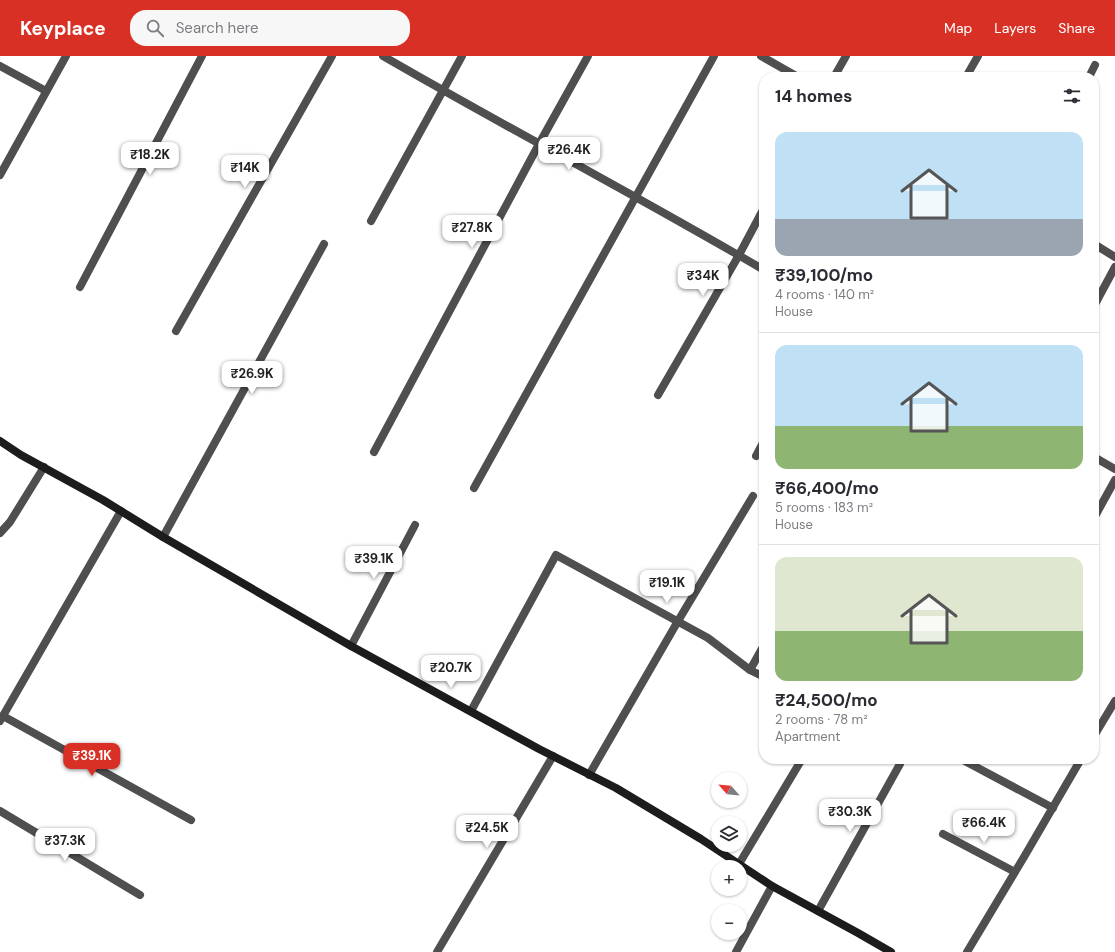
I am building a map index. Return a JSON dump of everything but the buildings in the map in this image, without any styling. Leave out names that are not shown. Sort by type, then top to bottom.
[{"type":"street","points":[[0,175],[66,56]]},
{"type":"street","points":[[80,287],[202,56]]},
{"type":"street","points":[[176,331],[332,56]]},
{"type":"street","points":[[383,56],[759,267]]},
{"type":"street","points":[[371,221],[462,56]]},
{"type":"street","points":[[374,452],[588,56]]},
{"type":"street","points":[[474,488],[714,56]]},
{"type":"street","points":[[761,56],[789,72]]},
{"type":"street","points":[[837,72],[846,56]]},
{"type":"street","points":[[969,72],[978,56]]},
{"type":"street","points":[[1092,72],[1095,65]]},
{"type":"street","points":[[0,66],[46,90]]},
{"type":"street","points":[[658,395],[739,255],[759,217]]},
{"type":"street","points":[[163,537],[324,244]]},
{"type":"street","points":[[1099,247],[1115,257]]},
{"type":"street","points":[[1099,297],[1115,267]]},
{"type":"street","points":[[0,441],[352,646],[553,756],[616,788],[733,860]]},
{"type":"street","points":[[756,456],[759,450]]},
{"type":"street","points":[[1099,460],[1115,469]]},
{"type":"street","points":[[0,533],[10,522],[44,467]]},
{"type":"street","points":[[1099,509],[1115,480]]},
{"type":"street","points":[[589,775],[753,496]]},
{"type":"street","points":[[121,511],[2,718],[191,820]]},
{"type":"street","points":[[352,646],[415,524]]},
{"type":"street","points":[[471,711],[556,555],[708,638],[750,670],[759,674]]},
{"type":"street","points":[[750,670],[759,655]]},
{"type":"street","points":[[1099,728],[1115,701]]},
{"type":"street","points":[[437,952],[553,756]]},
{"type":"street","points":[[741,860],[799,764]]},
{"type":"street","points":[[818,911],[900,764]]},
{"type":"street","points":[[970,764],[1053,808]]},
{"type":"street","points":[[967,952],[1078,764]]},
{"type":"street","points":[[0,811],[140,895]]},
{"type":"street","points":[[943,834],[1015,872]]},
{"type":"street","points":[[747,869],[772,886],[891,952]]},
{"type":"street","points":[[736,952],[772,886]]}]
